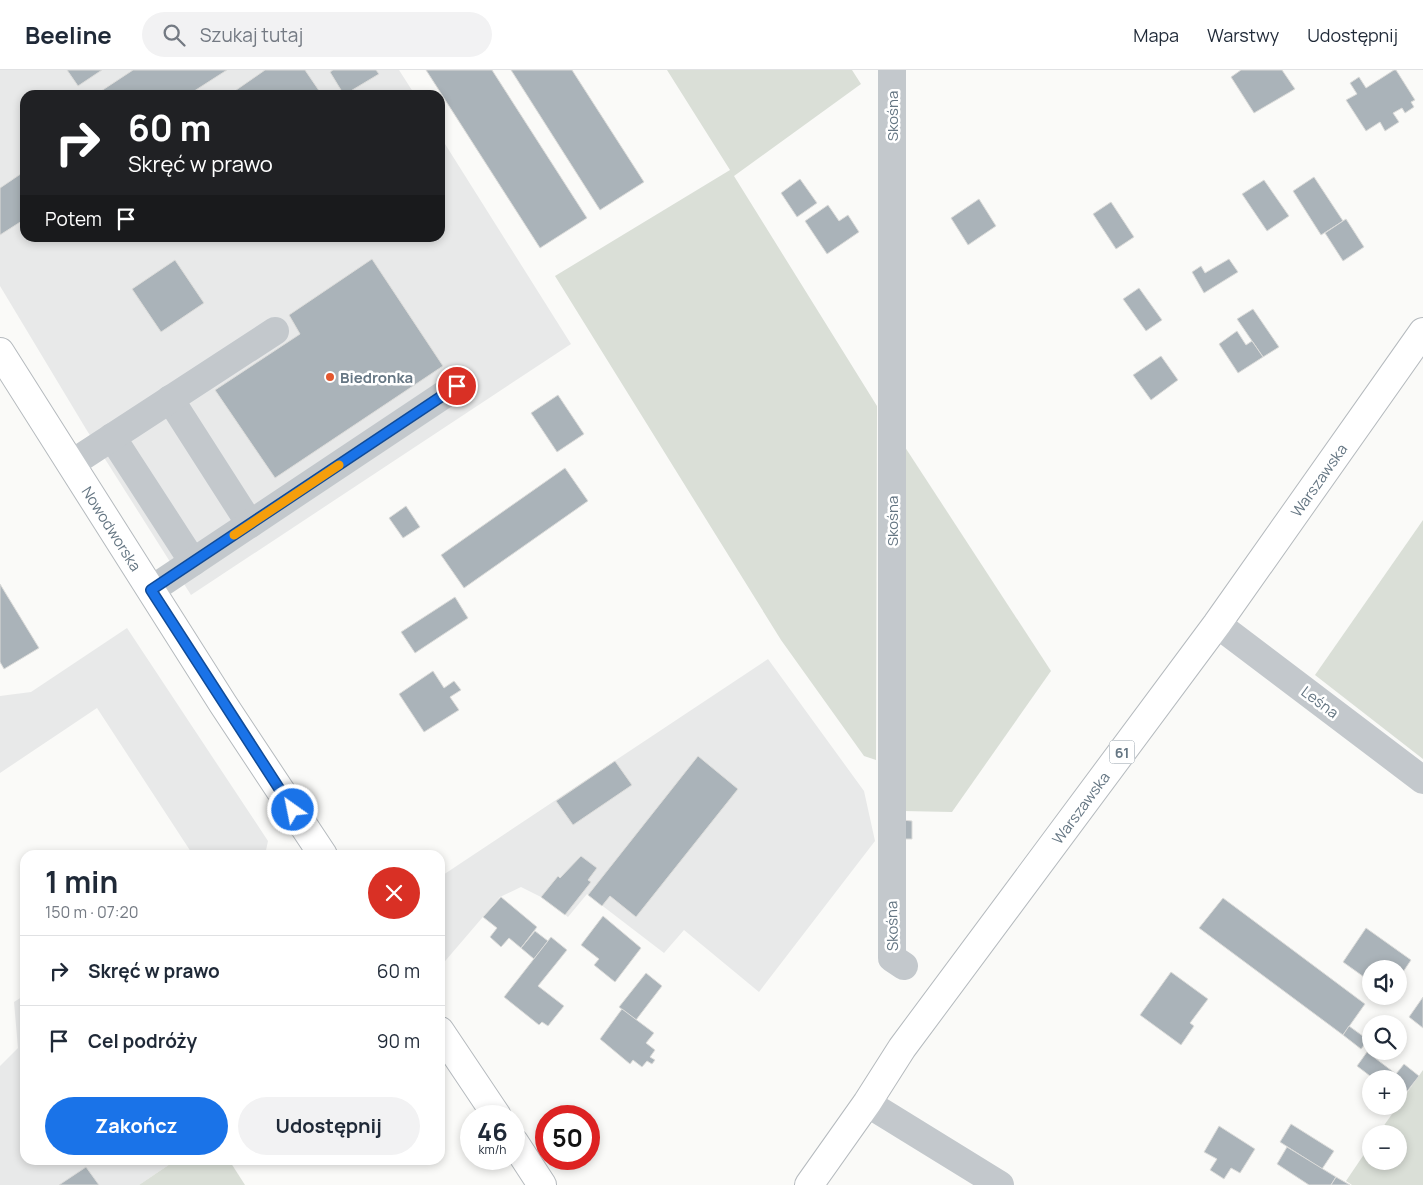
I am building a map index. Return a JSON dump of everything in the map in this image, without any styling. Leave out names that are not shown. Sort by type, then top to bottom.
[{"type":"main road","name":"Warszawska","points":[[809,1185],[867,1103],[902,1048],[1217,624],[1423,332]]},
{"type":"main road","name":"Nowodworska","points":[[0,352],[151,590],[320,850]]},
{"type":"main road","points":[[445,1038],[490,1105]]},
{"type":"main road","points":[[525,1159],[542,1185]]},
{"type":"street","name":"Skośna","points":[[892,70],[892,958],[904,966]]},
{"type":"street","points":[[71,464],[275,331]]},
{"type":"street","points":[[151,590],[457,386]]},
{"type":"street","points":[[170,399],[250,524]]},
{"type":"street","points":[[112,437],[193,562]]},
{"type":"street","name":"Leśna","points":[[1217,624],[1423,780]]},
{"type":"street","points":[[867,1103],[1000,1185]]},
{"type":"shaded area","points":[[0,70],[399,70],[412,90],[20,90],[20,242],[445,242],[445,144],[571,344],[191,595],[86,429],[0,286]]},
{"type":"shaded area","points":[[667,70],[852,70],[861,84],[734,176],[877,406],[876,760],[864,756],[781,640],[555,276],[730,170]]},
{"type":"shaded area","points":[[901,441],[1051,671],[952,812],[903,811]]},
{"type":"shaded area","points":[[1423,520],[1423,759],[1315,675]]},
{"type":"shaded area","points":[[127,628],[268,841],[266,850],[190,850],[97,708],[0,773],[0,696],[31,692]]},
{"type":"shaded area","points":[[768,659],[864,791],[875,841],[759,992],[684,930],[664,953],[587,894],[568,917],[541,897],[521,887],[500,897],[445,961],[445,874]]},
{"type":"shaded area","points":[[20,998],[20,1165],[169,1165],[139,1185],[0,1185],[0,1066],[18,1048],[14,1002]]},
{"type":"shaded area","points":[[1423,1070],[1423,1185],[1352,1185],[1346,1181],[1362,1157],[1362,1170],[1407,1170],[1407,1125],[1384,1125],[1391,1115],[1407,1115],[1407,1093]]},
{"type":"shaded area","points":[[169,1165],[232,1165],[245,1185],[139,1185]]},
{"type":"building","points":[[67,70],[102,70],[78,86]]},
{"type":"building","points":[[133,70],[227,70],[196,90],[103,90]]},
{"type":"building","points":[[265,70],[305,70],[319,90],[236,90]]},
{"type":"building","points":[[333,70],[376,70],[379,74],[352,90],[341,90],[330,72]]},
{"type":"building","points":[[426,70],[492,70],[587,218],[540,248],[445,100],[445,90],[439,90]]},
{"type":"building","points":[[511,70],[572,70],[644,182],[600,210]]},
{"type":"building","points":[[1241,70],[1282,70],[1295,89],[1254,113],[1231,77]]},
{"type":"building","points":[[1396,70],[1415,100],[1411,102],[1414,107],[1405,113],[1402,108],[1393,113],[1399,122],[1385,131],[1380,122],[1366,131],[1346,100],[1357,94],[1350,83],[1359,77],[1366,88]]},
{"type":"building","points":[[20,174],[20,222],[0,235],[0,188]]},
{"type":"building","points":[[1314,177],[1343,221],[1321,235],[1293,191]]},
{"type":"building","points":[[800,179],[817,203],[797,217],[781,193]]},
{"type":"building","points":[[1264,180],[1289,216],[1267,231],[1242,194]]},
{"type":"building","points":[[979,199],[996,226],[968,245],[951,218]]},
{"type":"building","points":[[1111,202],[1134,237],[1116,249],[1093,214]]},
{"type":"building","points":[[828,205],[839,221],[848,215],[859,232],[827,254],[805,221]]},
{"type":"building","points":[[1346,219],[1364,247],[1343,261],[1325,233]]},
{"type":"building","name":"Biedronka","points":[[372,259],[443,366],[275,478],[215,390],[300,334],[289,315]]},
{"type":"building","points":[[1229,259],[1238,272],[1204,293],[1192,272],[1201,266],[1205,273]]},
{"type":"building","points":[[175,260],[204,303],[161,332],[132,289]]},
{"type":"building","points":[[1139,288],[1162,320],[1146,331],[1123,299]]},
{"type":"building","points":[[1253,309],[1279,347],[1263,357],[1237,319]]},
{"type":"building","points":[[1237,331],[1246,345],[1252,341],[1263,357],[1238,373],[1219,344]]},
{"type":"building","points":[[1161,356],[1178,380],[1151,400],[1133,375]]},
{"type":"building","points":[[558,395],[584,434],[557,452],[531,413]]},
{"type":"building","points":[[565,468],[588,501],[464,588],[441,555]]},
{"type":"building","points":[[406,506],[420,527],[403,538],[389,518]]},
{"type":"building","points":[[0,584],[39,648],[4,669],[0,662]]},
{"type":"building","points":[[455,597],[468,618],[415,653],[401,632]]},
{"type":"building","points":[[433,671],[444,688],[454,681],[461,690],[450,697],[459,710],[424,732],[399,694]]},
{"type":"building","points":[[698,756],[738,789],[636,917],[610,896],[602,906],[588,895]]},
{"type":"building","points":[[615,761],[632,785],[573,825],[556,801]]},
{"type":"building","points":[[902,820],[912,821],[912,839],[902,839]]},
{"type":"building","points":[[581,856],[597,868],[588,880],[591,882],[565,915],[541,897],[558,876],[560,878]]},
{"type":"building","points":[[501,897],[537,927],[521,948],[509,938],[501,947],[490,937],[497,928],[483,917]]},
{"type":"building","points":[[1223,898],[1364,1005],[1343,1035],[1199,928]]},
{"type":"building","points":[[603,916],[641,948],[615,982],[594,965],[599,959],[581,945]]},
{"type":"building","points":[[1366,928],[1411,960],[1407,966],[1407,960],[1362,960],[1362,976],[1343,962]]},
{"type":"building","points":[[535,931],[548,941],[534,959],[521,948]]},
{"type":"building","points":[[551,937],[567,950],[538,986],[564,1006],[548,1026],[542,1022],[539,1025],[504,997]]},
{"type":"building","points":[[1171,972],[1208,999],[1190,1023],[1194,1026],[1181,1045],[1140,1015]]},
{"type":"building","points":[[646,973],[662,986],[636,1020],[619,1007]]},
{"type":"building","points":[[1423,997],[1423,1028],[1409,1017]]},
{"type":"building","points":[[622,1009],[654,1033],[646,1043],[655,1050],[650,1057],[655,1060],[652,1064],[647,1061],[642,1067],[633,1060],[630,1064],[600,1039]]},
{"type":"building","points":[[1349,1026],[1362,1035],[1362,1048],[1361,1049],[1343,1035]]},
{"type":"building","points":[[1362,1059],[1378,1060],[1391,1070],[1362,1070],[1357,1066]]},
{"type":"building","points":[[1404,1064],[1419,1076],[1407,1091],[1407,1070],[1399,1070]]},
{"type":"building","points":[[1291,1124],[1334,1151],[1322,1169],[1280,1142]]},
{"type":"building","points":[[1219,1126],[1255,1149],[1240,1173],[1231,1168],[1224,1179],[1210,1170],[1217,1159],[1204,1152]]},
{"type":"building","points":[[1287,1147],[1336,1177],[1331,1185],[1309,1185],[1277,1164]]},
{"type":"building","points":[[86,1167],[99,1185],[59,1185]]},
{"type":"building","points":[[1336,1177],[1350,1185],[1331,1185]]},
{"type":"slow traffic","points":[[234,535],[339,465]]},
{"type":"place","name":"Biedronka","points":[[330,377]]},
{"type":"route","points":[[293,810],[151,590],[457,386]]}]
